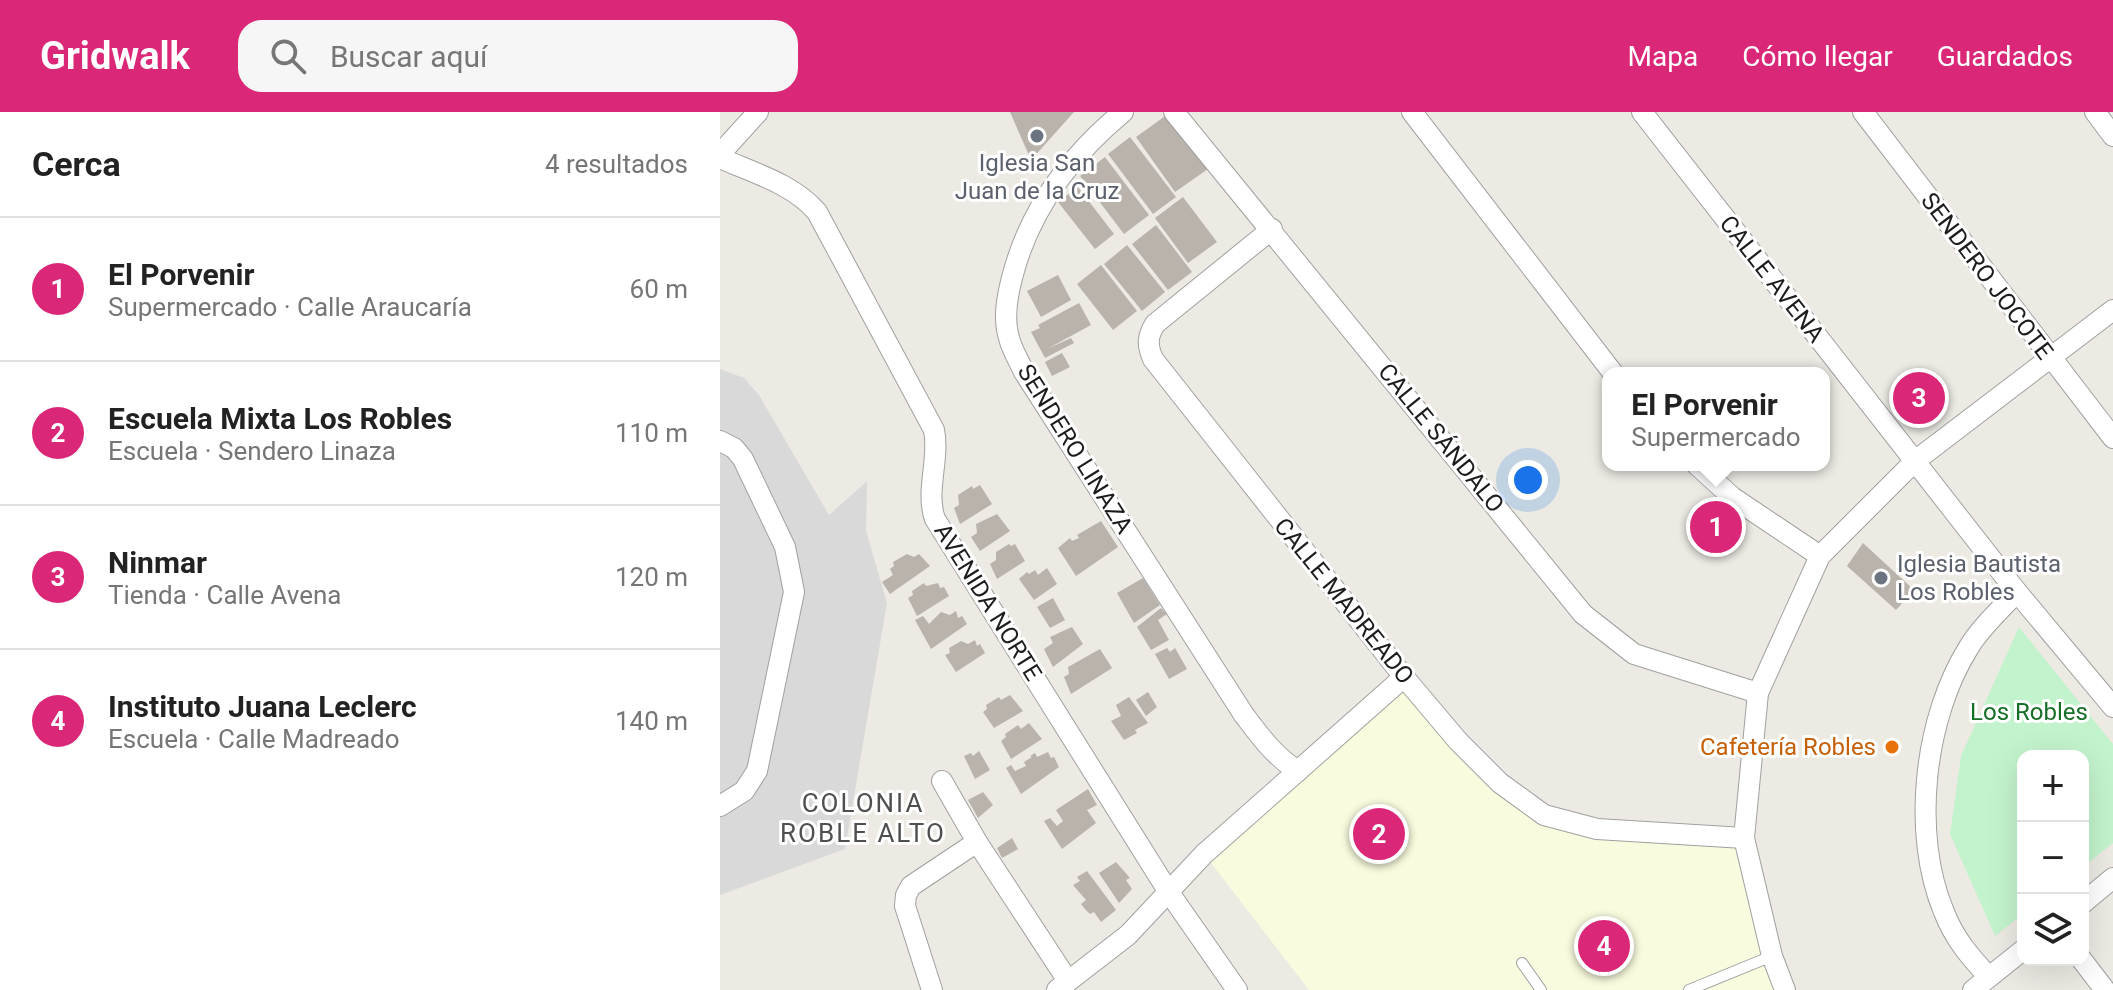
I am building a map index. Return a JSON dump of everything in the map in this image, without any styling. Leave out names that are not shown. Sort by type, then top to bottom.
[{"type":"street","points":[[720,156],[758,112]]},
{"type":"street","name":"SENDERO LINAZA","points":[[1123,112],[1058,179],[1035,214],[1017,260],[1005,305],[1008,337],[1024,372],[1244,715],[1277,756],[1298,771]]},
{"type":"street","name":"CALLE SÁNDALO","points":[[1174,112],[1583,614],[1634,654],[1758,693]]},
{"type":"street","points":[[1412,112],[1608,367]]},
{"type":"street","name":"CALLE AVENA","points":[[1642,112],[2017,592],[2113,707]]},
{"type":"street","name":"SENDERO JOCOTE","points":[[1863,112],[2113,438]]},
{"type":"street","points":[[2095,112],[2113,136]]},
{"type":"street","name":"AVENIDA NORTE","points":[[720,156],[789,188],[805,198],[817,212],[934,430],[937,445],[932,501],[935,519],[1173,898],[1237,990]]},
{"type":"street","name":"CALLE MADREADO","points":[[1272,229],[1155,324],[1149,334],[1148,346],[1153,359],[1404,677],[1458,741],[1500,783],[1544,815],[1597,829],[1744,838]]},
{"type":"street","points":[[1785,990],[1772,956],[1744,838],[1758,693],[1820,556],[1915,461],[2113,310]]},
{"type":"street","points":[[720,441],[734,448],[743,459],[785,547],[794,592],[757,771],[744,791],[720,806]]},
{"type":"street","points":[[1704,471],[1732,497],[1820,556]]},
{"type":"street","points":[[1989,977],[1965,951],[1944,913],[1933,880],[1928,843],[1927,773],[1940,707],[1955,674],[1970,645],[2017,592]]},
{"type":"street","points":[[942,781],[1063,986],[1173,898],[1204,854],[1404,677]]},
{"type":"street","points":[[932,990],[905,906],[906,895],[911,886],[977,842]]},
{"type":"street","points":[[2089,898],[2113,878]]},
{"type":"street","points":[[1973,990],[2017,955]]},
{"type":"street","points":[[2087,966],[2105,990]]},
{"type":"lane","points":[[1689,990],[1772,956]]},
{"type":"lane","points":[[1522,963],[1541,990]]},
{"type":"shaded area","points":[[720,369],[744,378],[759,395],[829,515],[867,481],[866,531],[887,603],[845,849],[720,895]]},
{"type":"shaded area","points":[[1404,677],[1544,815],[1752,841],[1764,901],[1794,990],[1309,990],[1204,854]]},
{"type":"green space","name":"Los Robles","points":[[2019,627],[2113,744],[2113,843],[2089,862],[2089,750],[2017,750],[2017,919],[1995,936],[1950,834],[1961,756]]},
{"type":"building","name":"Iglesia San Juan de la Cruz","points":[[1010,112],[1074,112],[1031,160]]},
{"type":"building","points":[[1168,114],[1208,169],[1175,192],[1136,137]]},
{"type":"building","points":[[1130,137],[1176,197],[1153,214],[1108,154]]},
{"type":"building","points":[[1105,157],[1149,215],[1124,234],[1080,176]]},
{"type":"building","points":[[1078,187],[1114,234],[1095,249],[1058,202]]},
{"type":"building","points":[[1183,197],[1217,242],[1188,263],[1155,218]]},
{"type":"building","points":[[1156,225],[1192,272],[1168,290],[1132,244]]},
{"type":"building","points":[[1127,245],[1165,292],[1142,311],[1104,264]]},
{"type":"building","points":[[1101,265],[1137,311],[1113,330],[1077,284]]},
{"type":"building","points":[[1058,275],[1071,300],[1041,317],[1027,291]]},
{"type":"building","points":[[1079,303],[1091,325],[1047,349],[1071,338],[1074,343],[1045,358],[1031,332]]},
{"type":"building","points":[[1062,353],[1070,367],[1052,376],[1045,362]]},
{"type":"building","points":[[980,485],[992,504],[960,524],[954,508],[959,505],[958,495],[972,486],[973,489]]},
{"type":"building","points":[[997,514],[1010,531],[980,551],[971,537],[977,533],[976,524]]},
{"type":"building","points":[[1101,521],[1118,547],[1076,576],[1058,548],[1070,538],[1072,541],[1079,538],[1077,535]]},
{"type":"building","name":"Iglesia Bautista Los Robles","points":[[1863,543],[1914,590],[1896,610],[1847,566]]},
{"type":"building","points":[[1015,544],[1025,561],[997,579],[990,564],[996,560],[996,552]]},
{"type":"building","points":[[907,554],[914,557],[919,554],[930,566],[890,594],[882,582],[893,575],[890,569],[894,566],[893,562]]},
{"type":"building","points":[[1047,568],[1057,584],[1034,600],[1019,579],[1027,572],[1029,574],[1035,570],[1038,575]]},
{"type":"building","points":[[1143,578],[1160,605],[1134,623],[1117,593]]},
{"type":"building","points":[[924,583],[926,586],[938,583],[949,596],[917,616],[908,598]]},
{"type":"building","points":[[1053,598],[1065,620],[1050,628],[1037,607]]},
{"type":"building","points":[[1161,608],[1167,614],[1158,620],[1169,640],[1151,650],[1137,627]]},
{"type":"building","points":[[956,611],[958,618],[962,616],[967,624],[931,649],[915,620],[923,616],[929,624],[941,612],[950,615]]},
{"type":"building","points":[[1072,627],[1083,644],[1053,667],[1044,649],[1053,643],[1050,637]]},
{"type":"building","points":[[975,640],[985,653],[956,672],[945,655],[950,653],[949,648],[961,641],[968,644]]},
{"type":"building","points":[[1167,648],[1170,652],[1175,648],[1187,669],[1169,679],[1155,654]]},
{"type":"building","points":[[1100,649],[1112,668],[1071,694],[1064,677],[1069,674],[1068,667]]},
{"type":"building","points":[[1148,692],[1157,707],[1146,716],[1136,700]]},
{"type":"building","points":[[1010,695],[1023,711],[994,728],[983,712],[987,709],[986,705]]},
{"type":"building","points":[[1129,697],[1148,723],[1124,740],[1111,721],[1121,716],[1116,705]]},
{"type":"building","points":[[1029,723],[1042,739],[1011,759],[1001,741],[1018,725],[1021,729]]},
{"type":"building","points":[[979,751],[990,770],[975,779],[964,756],[971,753],[973,756]]},
{"type":"building","points":[[1048,752],[1059,767],[1021,794],[1006,768],[1011,765],[1015,771],[1026,766],[1024,762],[1035,753],[1037,757]]},
{"type":"building","points":[[1088,789],[1097,805],[1087,810],[1096,823],[1062,849],[1044,821],[1050,818],[1057,826],[1063,821],[1056,810]]},
{"type":"building","points":[[983,792],[993,805],[978,818],[968,800]]},
{"type":"building","points":[[1012,838],[1018,849],[1002,858],[997,848]]},
{"type":"building","points":[[1116,862],[1130,878],[1126,880],[1132,889],[1119,903],[1099,873]]},
{"type":"building","points":[[1087,871],[1116,910],[1101,922],[1094,912],[1090,914],[1081,904],[1086,900],[1073,885],[1080,881],[1077,877]]},
{"type":"place","name":"Iglesia San Juan de la Cruz","points":[[1037,136]]},
{"type":"place","name":"Ninmar","points":[[1919,398]]},
{"type":"place","name":"El Porvenir","points":[[1716,527]]},
{"type":"place","name":"Iglesia Bautista Los Robles","points":[[1881,578]]},
{"type":"place","name":"Cafetería Robles","points":[[1892,747]]},
{"type":"place","name":"Escuela Mixta Los Robles","points":[[1379,834]]},
{"type":"place","name":"Instituto Juana Leclerc","points":[[1604,946]]},
{"type":"district","name":"COLONIA ROBLE ALTO","points":[[863,818]]}]
